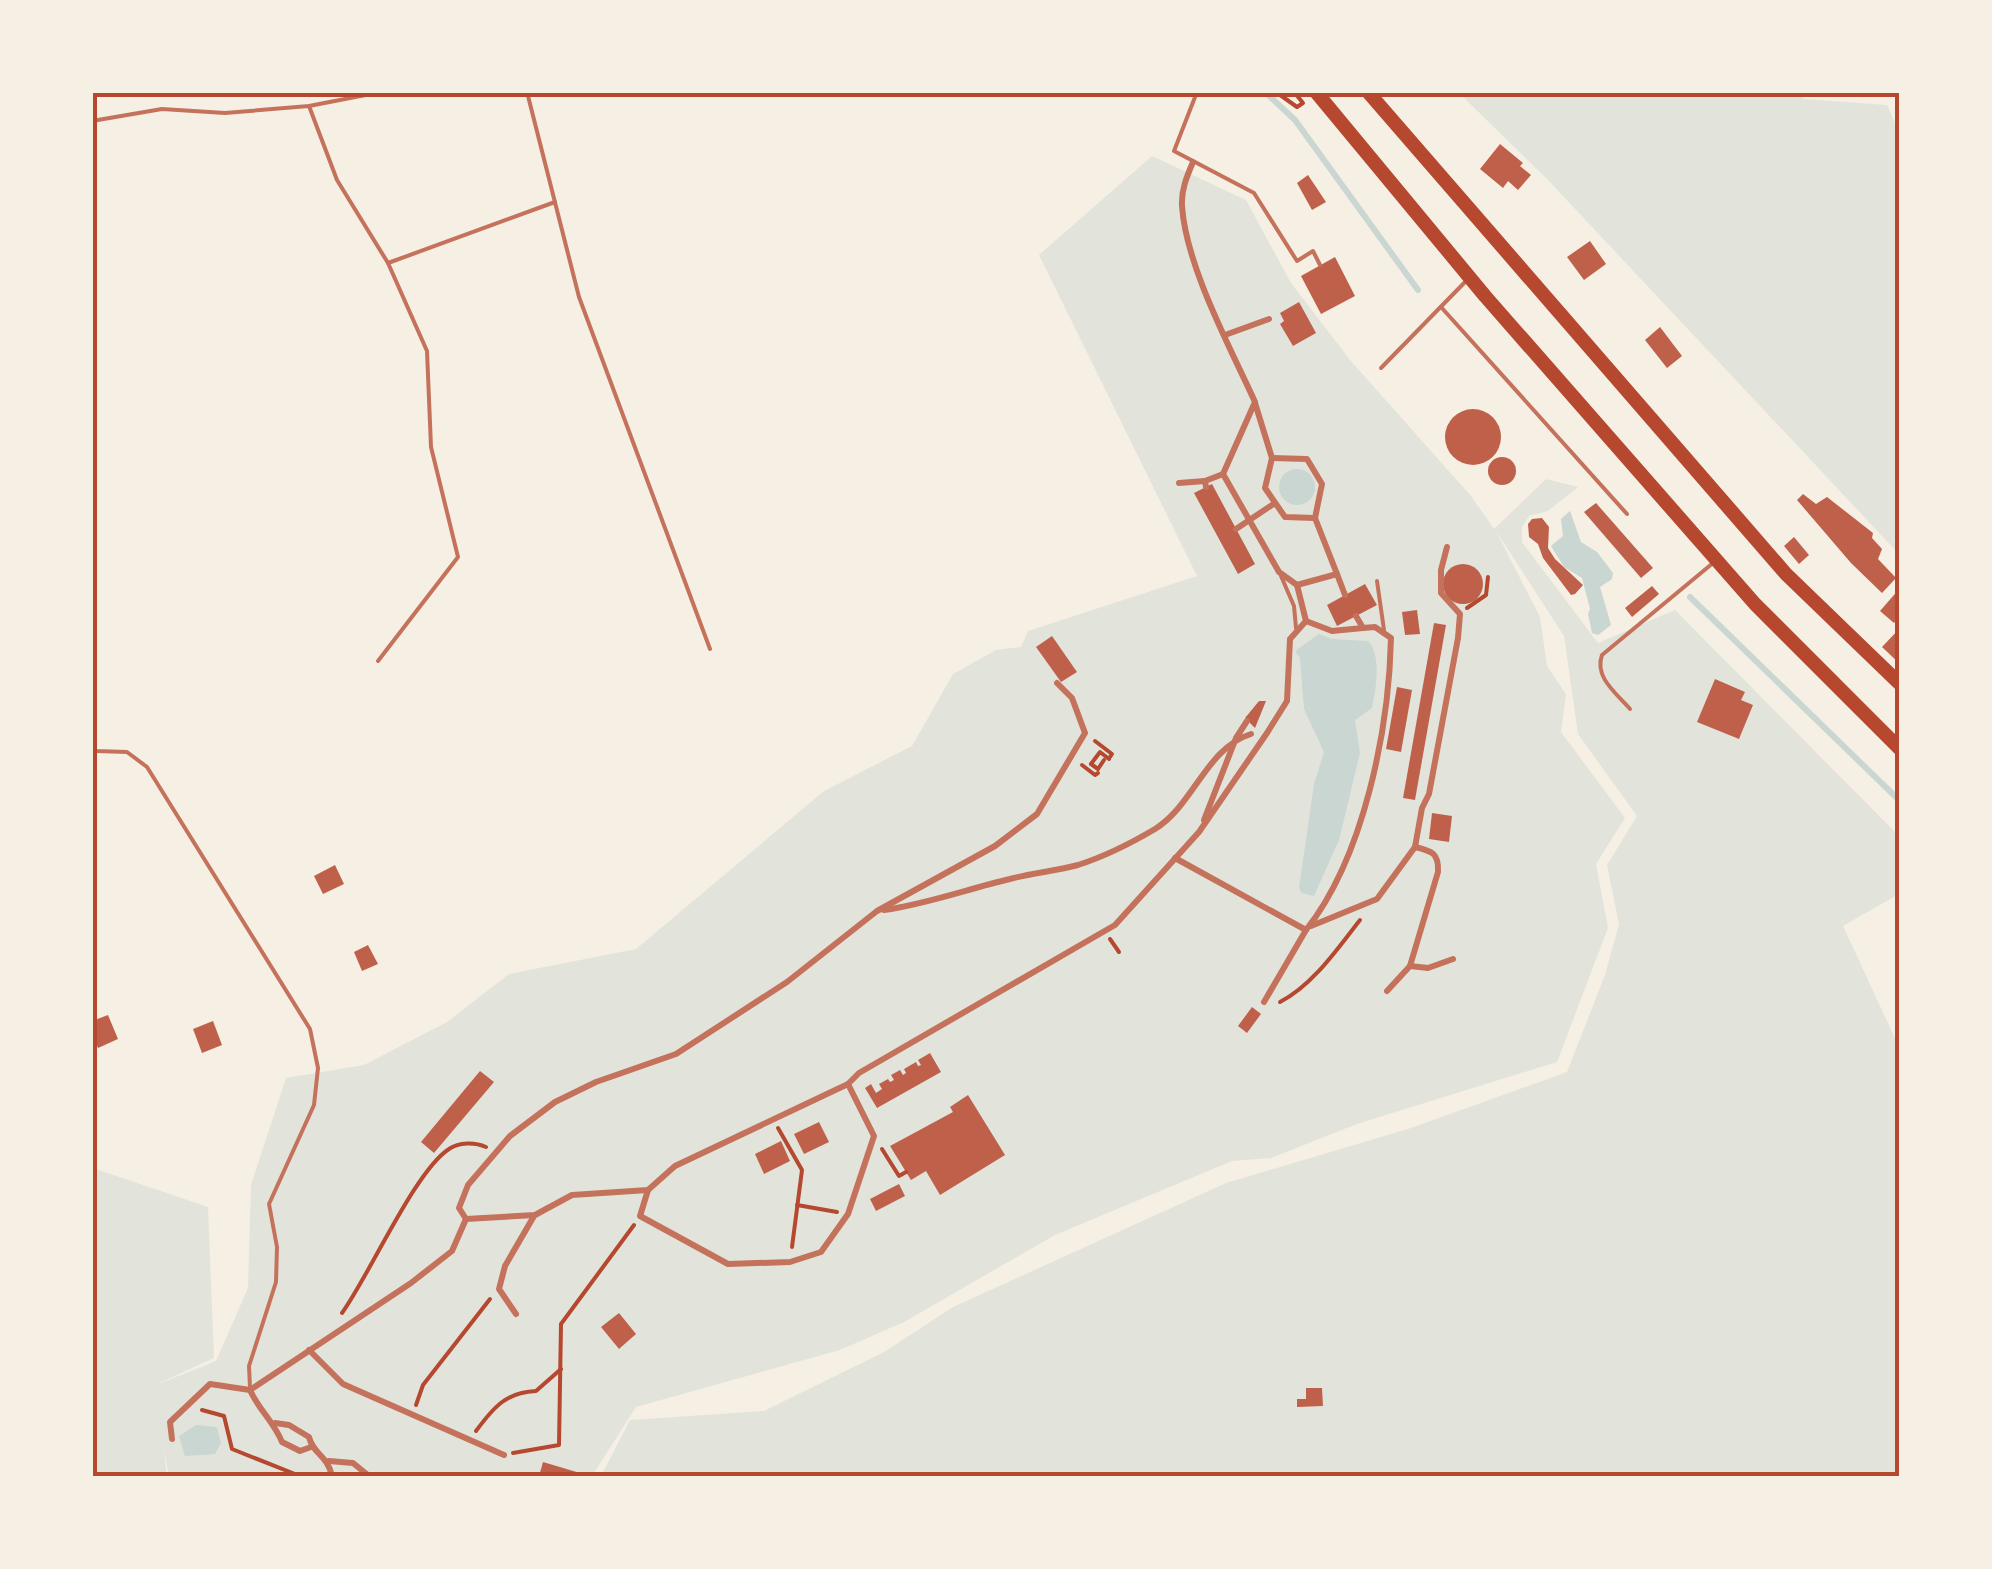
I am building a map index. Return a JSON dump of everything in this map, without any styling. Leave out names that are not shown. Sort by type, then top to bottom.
[{"type":"highway","points":[[1316,92],[1469,278],[1756,604],[1900,749]]},
{"type":"highway","points":[[1368,92],[1786,574],[1900,684]]},
{"type":"street","points":[[1193,162],[1182,192],[1182,210],[1202,284],[1255,402],[1272,458],[1265,488],[1284,516],[1316,518]]},
{"type":"street","points":[[1224,334],[1269,320]]},
{"type":"street","points":[[1180,483],[1206,484],[1223,474],[1255,402]]},
{"type":"street","points":[[1272,458],[1307,459],[1322,484],[1316,518],[1345,595]]},
{"type":"street","points":[[1223,474],[1279,572],[1296,585],[1306,621]]},
{"type":"street","points":[[1236,529],[1275,503]]},
{"type":"street","points":[[1175,858],[1308,928],[1376,899],[1415,847],[1422,808],[1429,794],[1460,614],[1441,594],[1446,547]]},
{"type":"street","points":[[1296,585],[1338,574]]},
{"type":"street","points":[[1356,616],[1363,628]]},
{"type":"street","points":[[848,1084],[874,1136],[848,1214],[821,1252],[790,1262],[728,1264],[640,1216],[648,1190],[675,1166],[848,1084],[859,1073],[1115,925],[1199,832],[1287,701],[1290,638],[1306,621]]},
{"type":"street","points":[[1264,1002],[1323,908],[1354,842],[1383,731],[1390,682],[1391,638],[1384,631],[1332,631],[1306,621]]},
{"type":"street","points":[[466,1220],[459,1208],[468,1185],[510,1136],[556,1102],[596,1082],[676,1054],[787,982],[877,911],[995,846],[1038,814],[1085,733],[1072,698],[1057,683]]},
{"type":"street","points":[[877,911],[922,904],[1080,864],[1156,828],[1176,810],[1248,720]]},
{"type":"street","points":[[1236,738],[1252,734]]},
{"type":"street","points":[[1199,832],[1236,738]]},
{"type":"street","points":[[1387,991],[1410,966],[1438,872],[1439,859],[1434,852],[1415,847]]},
{"type":"street","points":[[1410,966],[1428,968],[1453,959]]},
{"type":"street","points":[[466,1220],[535,1215],[572,1195],[648,1190]]},
{"type":"street","points":[[516,1314],[499,1289],[505,1266],[535,1215]]},
{"type":"street","points":[[172,1439],[170,1422],[210,1384],[250,1390],[411,1283],[452,1251],[466,1220]]},
{"type":"street","points":[[309,1350],[342,1384],[504,1455]]},
{"type":"street","points":[[250,1390],[260,1410],[275,1423],[282,1442],[300,1451],[311,1447]]},
{"type":"street","points":[[275,1423],[289,1425],[309,1436],[311,1447],[329,1461],[353,1463],[369,1476]]},
{"type":"street","points":[[329,1461],[332,1476]]},
{"type":"lane","points":[[92,121],[162,108],[225,113],[309,106],[381,92]]},
{"type":"lane","points":[[527,92],[591,331],[710,649]]},
{"type":"lane","points":[[1197,92],[1174,151],[1254,193],[1297,261],[1313,251],[1320,266]]},
{"type":"lane","points":[[309,106],[337,180],[388,263],[427,351],[431,447],[458,557],[378,660]]},
{"type":"lane","points":[[388,263],[555,202]]},
{"type":"lane","points":[[1381,368],[1469,278]]},
{"type":"lane","points":[[1441,307],[1627,514]]},
{"type":"lane","points":[[1630,709],[1600,674],[1602,655],[1717,560]]},
{"type":"lane","points":[[1279,572],[1294,606],[1296,628]]},
{"type":"lane","points":[[1377,581],[1384,631]]},
{"type":"lane","points":[[92,746],[96,750],[127,752],[147,767],[310,1029],[318,1068],[314,1105],[269,1204],[277,1246],[276,1282],[249,1366],[250,1390]]},
{"type":"path","points":[[1276,92],[1296,107],[1302,103],[1294,92]]},
{"type":"path","points":[[1460,614],[1486,594],[1488,577]]},
{"type":"path","points":[[1085,733],[1112,754],[1108,759]]},
{"type":"path","points":[[1072,757],[1095,775],[1098,772]]},
{"type":"path","points":[[1264,1002],[1271,1006],[1289,997],[1332,956],[1376,899]]},
{"type":"path","points":[[1111,941],[1119,952]]},
{"type":"path","points":[[774,1119],[802,1170],[790,1262]]},
{"type":"path","points":[[874,1136],[899,1176],[906,1172]]},
{"type":"path","points":[[338,1318],[426,1174],[450,1148],[474,1142],[498,1152]]},
{"type":"path","points":[[797,1204],[848,1214]]},
{"type":"path","points":[[504,1455],[559,1445],[561,1324],[640,1216]]},
{"type":"path","points":[[417,1400],[423,1386],[490,1300]]},
{"type":"path","points":[[470,1440],[494,1405],[519,1392],[536,1392],[561,1368]]},
{"type":"path","points":[[218,1414],[224,1416],[232,1449],[300,1476]]},
{"type":"shaded area","points":[[1799,92],[1804,99],[1887,105],[1899,131],[1899,554],[1547,179],[1459,93]]},
{"type":"shaded area","points":[[1152,156],[1246,200],[1291,283],[1351,361],[1471,496],[1494,529],[1546,479],[1578,487],[1548,511],[1529,516],[1522,527],[1522,542],[1598,643],[1675,610],[1899,836],[1899,894],[1843,926],[1899,1047],[1899,1476],[601,1476],[630,1420],[764,1411],[884,1352],[953,1307],[1226,1183],[1411,1128],[1567,1072],[1605,975],[1619,924],[1607,865],[1637,816],[1578,734],[1564,636],[1496,531],[1540,617],[1547,666],[1566,694],[1561,732],[1625,818],[1596,864],[1608,928],[1557,1062],[1357,1124],[1271,1158],[1232,1161],[1055,1235],[904,1322],[840,1350],[636,1407],[592,1476],[169,1476],[164,1450],[167,1476],[93,1476],[93,1168],[208,1207],[214,1358],[153,1386],[216,1361],[248,1288],[251,1185],[286,1078],[364,1065],[447,1022],[509,974],[636,949],[824,791],[912,746],[953,674],[996,650],[1021,647],[1028,631],[1197,576],[1039,255]]},
{"type":"shaded area","points":[[1297,469],[1310,474],[1315,487],[1310,500],[1297,505],[1284,500],[1279,487],[1284,474]]},
{"type":"shaded area","points":[[1570,511],[1581,542],[1597,552],[1613,573],[1612,579],[1600,587],[1611,625],[1598,635],[1592,633],[1582,578],[1564,567],[1551,546],[1563,536],[1561,519]]},
{"type":"shaded area","points":[[1319,634],[1332,639],[1368,641],[1377,673],[1372,708],[1355,720],[1360,753],[1339,840],[1314,896],[1299,888],[1314,784],[1324,752],[1304,709],[1300,658],[1295,651]]},
{"type":"shaded area","points":[[196,1425],[217,1427],[221,1443],[215,1454],[185,1456],[179,1436]]},
{"type":"building","points":[[1500,144],[1531,175],[1518,190],[1508,181],[1503,188],[1480,169]]},
{"type":"building","points":[[1308,175],[1326,202],[1312,210],[1297,183]]},
{"type":"building","points":[[1590,241],[1606,264],[1584,280],[1567,257]]},
{"type":"building","points":[[1335,257],[1355,296],[1321,314],[1301,276]]},
{"type":"building","points":[[1299,302],[1316,333],[1293,346],[1280,324],[1284,321],[1280,313]]},
{"type":"building","points":[[1660,327],[1682,356],[1667,368],[1645,340]]},
{"type":"building","points":[[1473,409],[1493,417],[1501,437],[1493,457],[1473,465],[1453,457],[1445,437],[1453,417]]},
{"type":"building","points":[[1502,457],[1512,461],[1516,471],[1512,481],[1502,485],[1492,481],[1488,471],[1492,461]]},
{"type":"building","points":[[1212,484],[1255,564],[1238,574],[1194,493]]},
{"type":"building","points":[[1803,494],[1816,504],[1827,497],[1873,533],[1872,538],[1882,549],[1878,559],[1896,578],[1882,593],[1797,500]]},
{"type":"building","points":[[1596,503],[1653,568],[1641,578],[1584,512]]},
{"type":"building","points":[[1542,518],[1549,527],[1548,548],[1583,585],[1575,594],[1571,595],[1543,558],[1538,544],[1529,537],[1528,524],[1532,519]]},
{"type":"building","points":[[1794,537],[1809,555],[1799,564],[1784,546]]},
{"type":"building","points":[[1463,564],[1477,570],[1483,584],[1477,598],[1463,604],[1449,598],[1443,584],[1449,570]]},
{"type":"building","points":[[1365,584],[1377,605],[1337,626],[1327,605]]},
{"type":"building","points":[[1652,586],[1659,594],[1632,617],[1625,608]]},
{"type":"building","points":[[1900,588],[1900,616],[1894,623],[1880,611]]},
{"type":"building","points":[[1417,610],[1420,634],[1405,635],[1402,612]]},
{"type":"building","points":[[1434,623],[1446,625],[1415,800],[1403,798]]},
{"type":"building","points":[[1900,628],[1900,664],[1882,647]]},
{"type":"building","points":[[1052,636],[1077,672],[1061,682],[1036,647]]},
{"type":"building","points":[[1715,679],[1745,692],[1741,700],[1753,705],[1739,739],[1697,722]]},
{"type":"building","points":[[1397,687],[1412,690],[1401,752],[1386,749]]},
{"type":"building","points":[[1259,701],[1266,701],[1255,728],[1245,718]]},
{"type":"building","points":[[1432,813],[1452,816],[1449,842],[1429,839]]},
{"type":"building","points":[[335,865],[344,884],[323,894],[314,876]]},
{"type":"building","points":[[368,945],[378,964],[362,971],[354,952]]},
{"type":"building","points":[[1252,1007],[1261,1014],[1247,1033],[1238,1026]]},
{"type":"building","points":[[108,1015],[118,1039],[98,1048],[92,1035],[92,1021]]},
{"type":"building","points":[[213,1021],[222,1045],[202,1053],[193,1029]]},
{"type":"building","points":[[930,1053],[941,1072],[877,1108],[865,1088],[871,1084],[876,1093],[882,1089],[879,1084],[894,1080],[891,1075],[900,1070],[903,1075],[904,1069],[916,1062],[921,1065],[918,1060]]},
{"type":"building","points":[[480,1071],[494,1082],[434,1153],[421,1142]]},
{"type":"building","points":[[968,1095],[1005,1155],[940,1195],[926,1171],[911,1180],[890,1146],[953,1112],[950,1107]]},
{"type":"building","points":[[819,1122],[829,1142],[804,1154],[794,1134]]},
{"type":"building","points":[[781,1141],[790,1161],[764,1174],[755,1154]]},
{"type":"building","points":[[899,1184],[905,1196],[876,1211],[870,1199]]},
{"type":"building","points":[[619,1313],[636,1334],[619,1349],[601,1327]]},
{"type":"building","points":[[1306,1388],[1322,1388],[1323,1406],[1297,1407],[1297,1399],[1306,1399]]},
{"type":"building","points":[[543,1462],[580,1473],[579,1476],[539,1476]]},
{"type":"waterway","points":[[1265,92],[1295,120],[1418,290]]},
{"type":"waterway","points":[[1690,597],[1900,801]]}]
